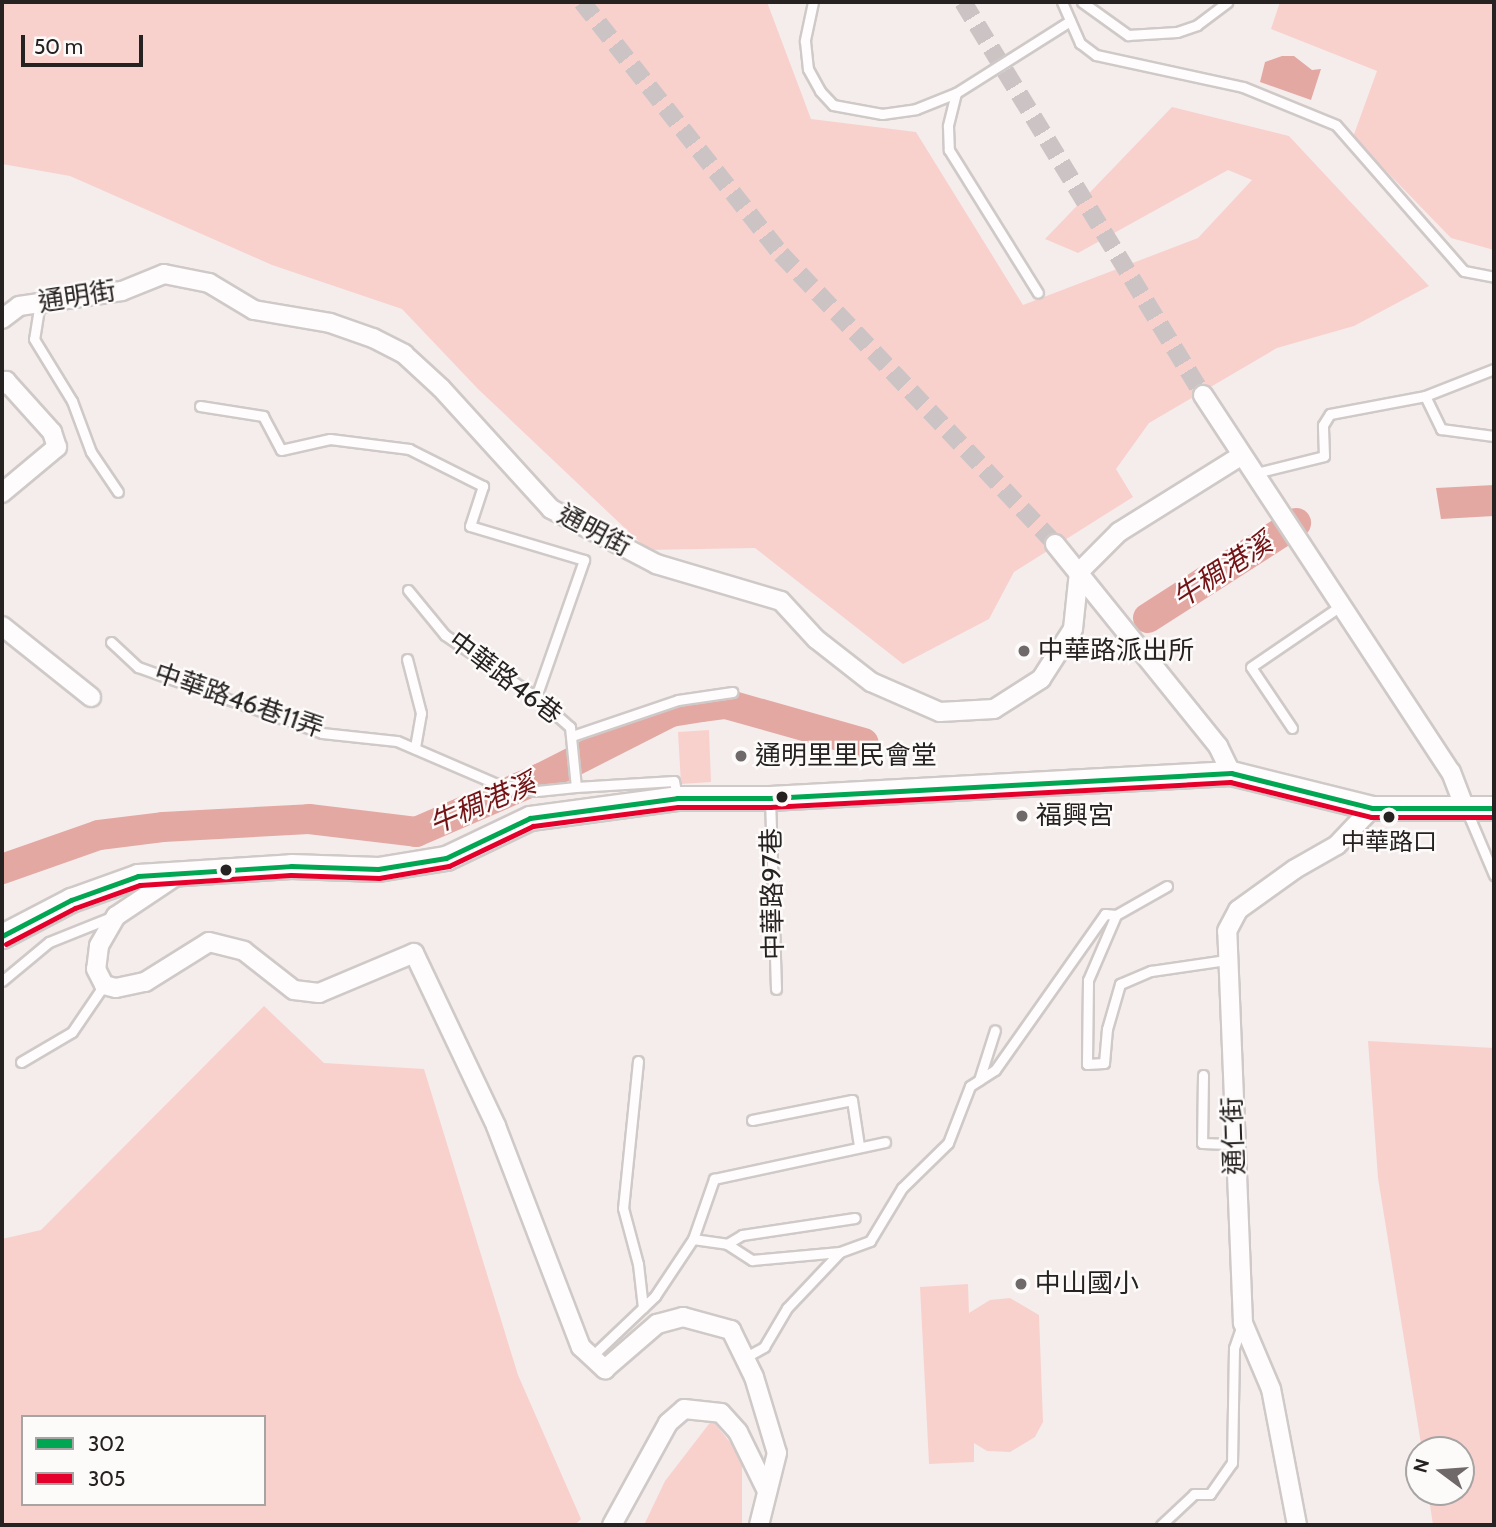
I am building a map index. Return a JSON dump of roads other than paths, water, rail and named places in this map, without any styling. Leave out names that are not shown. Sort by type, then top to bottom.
[{"type":"street","name":"通明街","points":[[2,318],[19,306],[122,291],[164,274],[209,283],[254,310],[330,323],[373,338],[404,354],[441,388],[551,509],[656,564],[781,601],[816,639],[871,682],[940,712],[994,709],[1041,679],[1073,629],[1079,572]]},
{"type":"street","points":[[2,385],[6,381],[52,432],[57,447],[2,493]]},
{"type":"street","points":[[1203,395],[1344,604],[1451,772],[1465,808]]},
{"type":"street","points":[[1079,572],[1119,532],[1242,455]]},
{"type":"street","points":[[1055,544],[1218,746],[1231,773]]},
{"type":"street","points":[[2,626],[91,697]]},
{"type":"street","points":[[2,936],[105,887],[138,876],[184,870],[291,866],[377,869],[446,858],[530,818],[677,798],[770,798],[1231,773],[1372,808],[1494,808]]},
{"type":"street","name":"通仁街","points":[[1297,1525],[1271,1389],[1242,1323],[1226,960],[1227,931],[1238,910],[1295,869],[1337,845],[1372,808]]},
{"type":"street","points":[[184,870],[116,916],[99,946],[96,969],[104,985],[116,988],[145,982],[209,942],[244,951],[294,990],[319,993],[414,953],[496,1126],[581,1347],[590,1358],[605,1369],[656,1324],[683,1317],[731,1331],[746,1357],[777,1453],[759,1525]]},
{"type":"street","points":[[612,1525],[668,1423],[684,1409],[721,1413],[738,1432],[767,1491]]},
{"type":"lane","points":[[813,2],[806,29],[808,69],[820,91],[833,104],[882,114],[916,109],[956,93],[1070,21]]},
{"type":"lane","points":[[1062,2],[1080,43],[1096,55],[1243,87],[1336,125],[1464,271],[1494,277]]},
{"type":"lane","points":[[1082,2],[1128,35],[1177,32],[1197,25],[1227,2]]},
{"type":"lane","points":[[956,93],[948,126],[949,150],[1038,293]]},
{"type":"lane","points":[[40,302],[34,340],[72,401],[91,452],[118,492]]},
{"type":"lane","points":[[1256,473],[1324,456],[1322,425],[1330,414],[1425,396],[1494,369]]},
{"type":"lane","points":[[1425,396],[1441,429],[1494,436]]},
{"type":"lane","points":[[200,406],[263,416],[281,450],[330,439],[409,449],[483,486],[470,526],[584,560],[536,696]]},
{"type":"lane","name":"中華路46巷","points":[[408,590],[445,635],[536,696],[569,727],[576,783]]},
{"type":"lane","points":[[1292,728],[1251,667],[1344,604]]},
{"type":"lane","name":"中華路46巷11弄","points":[[111,642],[138,667],[309,729],[397,741],[499,785],[537,791],[576,783]]},
{"type":"lane","points":[[407,659],[421,713],[415,748]]},
{"type":"lane","points":[[572,739],[678,700],[732,692]]},
{"type":"lane","points":[[576,783],[674,781],[677,798]]},
{"type":"lane","name":"中華路97巷","points":[[770,798],[776,989]]},
{"type":"lane","points":[[1465,808],[1494,875]]},
{"type":"lane","points":[[693,1239],[727,1244],[752,1260],[840,1252],[870,1241],[902,1188],[948,1143],[970,1086],[995,1070],[1105,914],[1116,915],[1167,886]]},
{"type":"lane","points":[[1116,915],[1088,980],[1087,1063],[1104,1063],[1107,1028],[1120,984],[1151,971],[1226,960]]},
{"type":"lane","points":[[2,981],[49,942],[116,916]]},
{"type":"lane","points":[[21,1062],[72,1032],[104,985]]},
{"type":"lane","points":[[979,1080],[995,1030]]},
{"type":"lane","points":[[638,1062],[624,1208],[638,1264],[643,1308]]},
{"type":"lane","points":[[1203,1075],[1202,1143],[1234,1144]]},
{"type":"lane","points":[[752,1120],[852,1100],[859,1146]]},
{"type":"lane","points":[[590,1358],[643,1308],[693,1239],[714,1179],[885,1142]]},
{"type":"lane","points":[[727,1244],[742,1235],[855,1217]]},
{"type":"lane","points":[[746,1357],[764,1347],[787,1308],[840,1252]]},
{"type":"lane","points":[[1161,1525],[1194,1494],[1210,1494],[1232,1463],[1234,1348],[1242,1323]]},
{"type":"waterway","name":"牛稠港溪","points":[[1148,618],[1296,523]]},
{"type":"waterway","name":"牛稠港溪","points":[[2,869],[99,835],[163,827],[309,819],[416,832],[541,778],[671,712],[701,707],[726,704],[864,743]]},
{"type":"tunnel","points":[[582,2],[781,254],[1055,544]]},
{"type":"tunnel","points":[[963,2],[1203,395]]},
{"type":"place","name":"中華路派出所","points":[[1024,651]]},
{"type":"place","name":"通明里里民會堂","points":[[741,756]]},
{"type":"place","name":"福興宮","points":[[1022,816]]},
{"type":"place","name":"中華路口","points":[[1389,817]]},
{"type":"place","name":"中山國小","points":[[1021,1284]]}]
